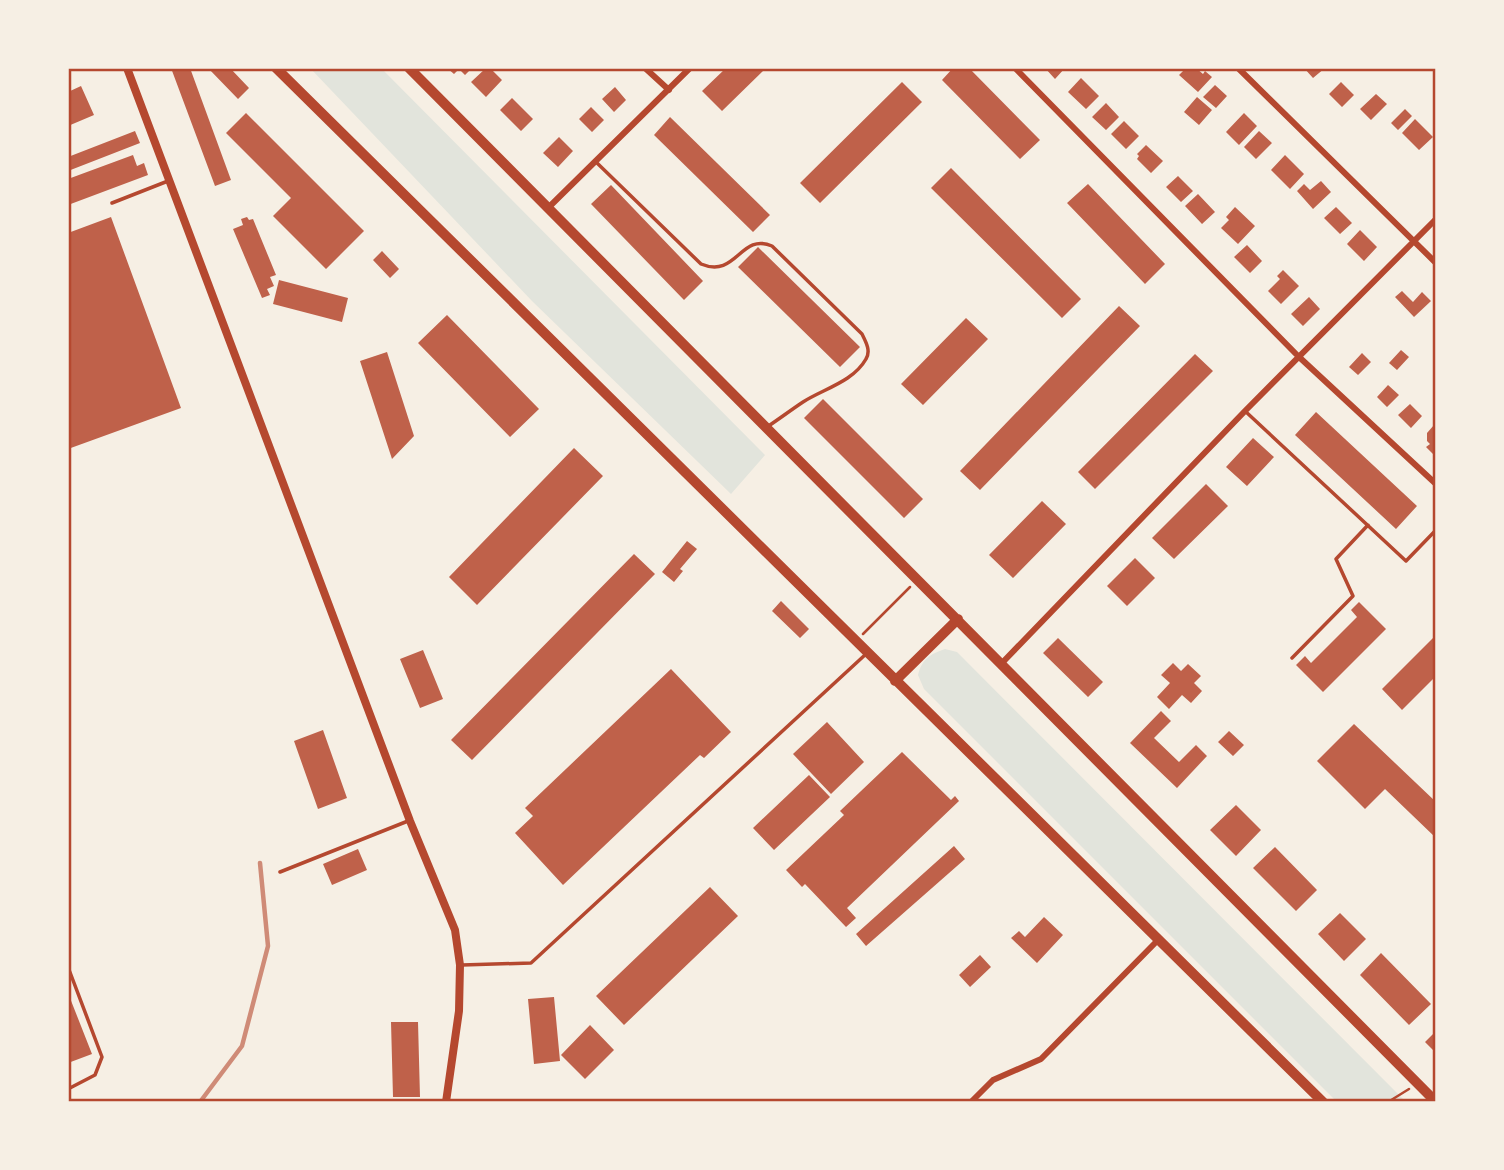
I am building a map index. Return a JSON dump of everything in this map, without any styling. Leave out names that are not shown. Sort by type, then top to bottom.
[{"type":"main road","points":[[276,68],[1323,1102]]},
{"type":"main road","points":[[409,68],[1436,1102]]},
{"type":"main road","points":[[895,681],[958,619]]},
{"type":"street","points":[[127,68],[167,181],[254,404],[410,821],[455,930],[460,965],[459,1011],[446,1102]]},
{"type":"street","points":[[645,68],[668,90]]},
{"type":"street","points":[[548,208],[690,68]]},
{"type":"street","points":[[1015,68],[1298,356],[1436,484]]},
{"type":"street","points":[[1238,68],[1436,263]]},
{"type":"street","points":[[1001,664],[1244,411],[1436,219]]},
{"type":"street","points":[[971,1102],[993,1080],[1041,1059],[1158,940]]},
{"type":"lane","points":[[596,162],[701,264],[717,268],[726,265],[754,244],[772,246],[862,334],[868,345],[868,352],[867,359],[857,370],[805,400],[765,428]]},
{"type":"lane","points":[[112,203],[167,181]]},
{"type":"lane","points":[[1244,411],[1406,561],[1435,531]]},
{"type":"lane","points":[[1292,658],[1353,596],[1336,559],[1368,525]]},
{"type":"lane","points":[[460,965],[531,963],[867,653]]},
{"type":"lane","points":[[279,872],[410,821]]},
{"type":"lane","points":[[68,967],[102,1057],[95,1075],[68,1089]]},
{"type":"path","points":[[856,641],[918,580]]},
{"type":"shaded area","points":[[310,68],[381,68],[765,455],[731,494],[532,301]]},
{"type":"shaded area","points":[[945,649],[957,652],[1406,1102],[1337,1102],[924,689],[918,675],[924,661]]},
{"type":"building","points":[[171,68],[190,68],[231,180],[215,186]]},
{"type":"building","points":[[208,68],[230,68],[249,88],[238,99]]},
{"type":"building","points":[[447,68],[472,68],[465,75],[459,69],[454,74]]},
{"type":"building","points":[[486,68],[490,68],[502,80],[486,97],[471,82]]},
{"type":"building","points":[[726,68],[766,68],[722,111],[702,91]]},
{"type":"building","points":[[953,68],[969,68],[1040,140],[1020,159],[942,80]]},
{"type":"building","points":[[1045,68],[1065,68],[1055,79]]},
{"type":"building","points":[[1186,68],[1196,68],[1203,74],[1205,71],[1212,77],[1198,92],[1179,75]]},
{"type":"building","points":[[1304,68],[1325,68],[1313,78]]},
{"type":"building","points":[[1081,78],[1099,96],[1086,109],[1068,92]]},
{"type":"building","points":[[902,82],[922,102],[820,203],[800,183]]},
{"type":"building","points":[[1341,82],[1354,95],[1342,107],[1329,94]]},
{"type":"building","points":[[1215,85],[1227,96],[1216,108],[1203,97]]},
{"type":"building","points":[[81,86],[94,115],[68,126],[68,92]]},
{"type":"building","points":[[615,87],[626,100],[614,112],[602,99]]},
{"type":"building","points":[[1376,94],[1387,104],[1371,120],[1360,109]]},
{"type":"building","points":[[1197,97],[1212,110],[1199,125],[1184,112]]},
{"type":"building","points":[[512,98],[533,119],[521,131],[500,110]]},
{"type":"building","points":[[1106,103],[1119,117],[1106,130],[1092,117]]},
{"type":"building","points":[[591,107],[604,120],[592,132],[579,119]]},
{"type":"building","points":[[1405,109],[1412,116],[1398,130],[1391,123]]},
{"type":"building","points":[[246,113],[364,231],[326,269],[273,216],[291,198],[226,133]]},
{"type":"building","points":[[1244,113],[1257,126],[1239,145],[1226,132]]},
{"type":"building","points":[[670,117],[770,215],[753,232],[654,135]]},
{"type":"building","points":[[1415,119],[1433,137],[1419,150],[1402,133]]},
{"type":"building","points":[[1124,121],[1139,136],[1126,149],[1111,134]]},
{"type":"building","points":[[135,131],[140,143],[68,171],[68,157]]},
{"type":"building","points":[[1259,131],[1272,143],[1256,159],[1244,147]]},
{"type":"building","points":[[559,137],[573,151],[558,167],[543,153]]},
{"type":"building","points":[[1146,145],[1163,161],[1151,173],[1137,159],[1137,154]]},
{"type":"building","points":[[133,155],[137,166],[144,163],[148,175],[68,205],[68,179]]},
{"type":"building","points":[[1285,155],[1304,174],[1290,189],[1271,170]]},
{"type":"building","points":[[951,168],[1081,299],[1062,318],[931,188]]},
{"type":"building","points":[[1178,176],[1193,191],[1181,202],[1166,187]]},
{"type":"building","points":[[1321,181],[1331,192],[1313,209],[1297,191],[1304,184],[1310,190]]},
{"type":"building","points":[[1088,184],[1165,264],[1145,284],[1067,203]]},
{"type":"building","points":[[611,185],[703,281],[684,300],[591,204]]},
{"type":"building","points":[[1198,194],[1215,212],[1202,224],[1185,206]]},
{"type":"building","points":[[1235,207],[1255,226],[1238,244],[1221,228],[1229,220],[1226,217]]},
{"type":"building","points":[[1336,207],[1352,223],[1340,234],[1324,218]]},
{"type":"building","points":[[111,217],[181,408],[68,449],[68,233]]},
{"type":"building","points":[[247,217],[249,220],[253,219],[276,275],[270,277],[274,286],[267,289],[270,295],[262,298],[233,229],[243,225],[241,219]]},
{"type":"building","points":[[1360,230],[1377,247],[1364,261],[1347,244]]},
{"type":"building","points":[[1247,245],[1262,261],[1250,273],[1234,257]]},
{"type":"building","points":[[758,247],[860,347],[840,367],[738,267]]},
{"type":"building","points":[[382,251],[399,269],[390,278],[373,260]]},
{"type":"building","points":[[1283,270],[1299,286],[1281,304],[1268,291],[1280,279],[1277,276]]},
{"type":"building","points":[[279,280],[348,298],[342,322],[273,304]]},
{"type":"building","points":[[1402,291],[1413,302],[1422,292],[1431,301],[1414,317],[1395,297]]},
{"type":"building","points":[[1309,297],[1320,309],[1303,326],[1291,314]]},
{"type":"building","points":[[1119,306],[1140,326],[980,490],[960,471]]},
{"type":"building","points":[[447,315],[539,409],[510,437],[418,343]]},
{"type":"building","points":[[966,318],[988,339],[923,405],[901,384]]},
{"type":"building","points":[[1401,350],[1409,357],[1397,370],[1389,363]]},
{"type":"building","points":[[387,352],[414,436],[392,459],[360,361]]},
{"type":"building","points":[[1362,353],[1371,362],[1358,375],[1349,367]]},
{"type":"building","points":[[1195,354],[1213,371],[1095,489],[1078,472]]},
{"type":"building","points":[[1388,385],[1399,395],[1387,407],[1377,397]]},
{"type":"building","points":[[823,399],[923,499],[904,518],[804,418]]},
{"type":"building","points":[[1410,404],[1422,416],[1411,428],[1398,415]]},
{"type":"building","points":[[1316,412],[1417,506],[1396,529],[1295,435]]},
{"type":"building","points":[[1434,425],[1436,457],[1426,447],[1430,444],[1427,441],[1427,433]]},
{"type":"building","points":[[1253,438],[1274,457],[1247,486],[1226,467]]},
{"type":"building","points":[[574,448],[603,476],[477,605],[449,577]]},
{"type":"building","points":[[1206,484],[1228,506],[1174,559],[1152,538]]},
{"type":"building","points":[[1042,501],[1066,524],[1013,578],[989,555]]},
{"type":"building","points":[[687,541],[697,549],[680,569],[683,571],[674,582],[662,572]]},
{"type":"building","points":[[634,554],[655,574],[472,760],[451,740]]},
{"type":"building","points":[[1135,558],[1155,578],[1127,606],[1107,586]]},
{"type":"building","points":[[781,601],[809,629],[800,638],[772,611]]},
{"type":"building","points":[[1359,602],[1386,629],[1323,692],[1296,665],[1305,656],[1311,663],[1357,617],[1351,610]]},
{"type":"building","points":[[1436,635],[1436,676],[1402,710],[1382,689]]},
{"type":"building","points":[[1058,638],[1103,682],[1088,697],[1043,653]]},
{"type":"building","points":[[423,650],[443,699],[420,708],[400,659]]},
{"type":"building","points":[[1173,663],[1181,671],[1188,664],[1201,676],[1194,683],[1202,691],[1191,703],[1182,695],[1169,709],[1157,697],[1170,683],[1161,675]]},
{"type":"building","points":[[671,669],[731,732],[704,758],[700,755],[563,885],[515,833],[533,816],[525,808]]},
{"type":"building","points":[[1161,711],[1171,721],[1154,738],[1179,762],[1196,745],[1207,756],[1177,788],[1130,743]]},
{"type":"building","points":[[827,722],[864,762],[831,794],[793,754]]},
{"type":"building","points":[[1354,724],[1436,802],[1436,838],[1385,789],[1365,809],[1317,761]]},
{"type":"building","points":[[323,730],[347,798],[318,809],[294,741]]},
{"type":"building","points":[[1229,731],[1244,745],[1233,756],[1218,742]]},
{"type":"building","points":[[902,752],[951,800],[955,796],[959,801],[847,908],[856,918],[846,927],[805,884],[802,887],[786,870],[844,815],[840,811]]},
{"type":"building","points":[[809,775],[830,797],[774,850],[753,828]]},
{"type":"building","points":[[1236,805],[1261,830],[1236,856],[1210,830]]},
{"type":"building","points":[[954,846],[965,859],[866,946],[856,934]]},
{"type":"building","points":[[1275,847],[1317,890],[1296,911],[1253,868]]},
{"type":"building","points":[[358,849],[367,870],[332,885],[323,864]]},
{"type":"building","points":[[710,887],[738,916],[624,1025],[596,996]]},
{"type":"building","points":[[1340,913],[1366,939],[1344,961],[1318,934]]},
{"type":"building","points":[[1044,917],[1063,935],[1037,963],[1011,938],[1019,931],[1025,937]]},
{"type":"building","points":[[1381,953],[1431,1004],[1409,1025],[1360,975]]},
{"type":"building","points":[[980,955],[991,967],[970,987],[959,975]]},
{"type":"building","points":[[68,993],[92,1054],[68,1063]]},
{"type":"building","points":[[554,997],[560,1061],[534,1064],[528,999]]},
{"type":"building","points":[[391,1022],[418,1022],[420,1097],[393,1097]]},
{"type":"building","points":[[590,1025],[614,1050],[585,1079],[561,1055]]},
{"type":"building","points":[[1436,1031],[1436,1053],[1425,1042]]},
{"type":"railway","points":[[200,1102],[242,1046],[268,946],[260,863]]}]
